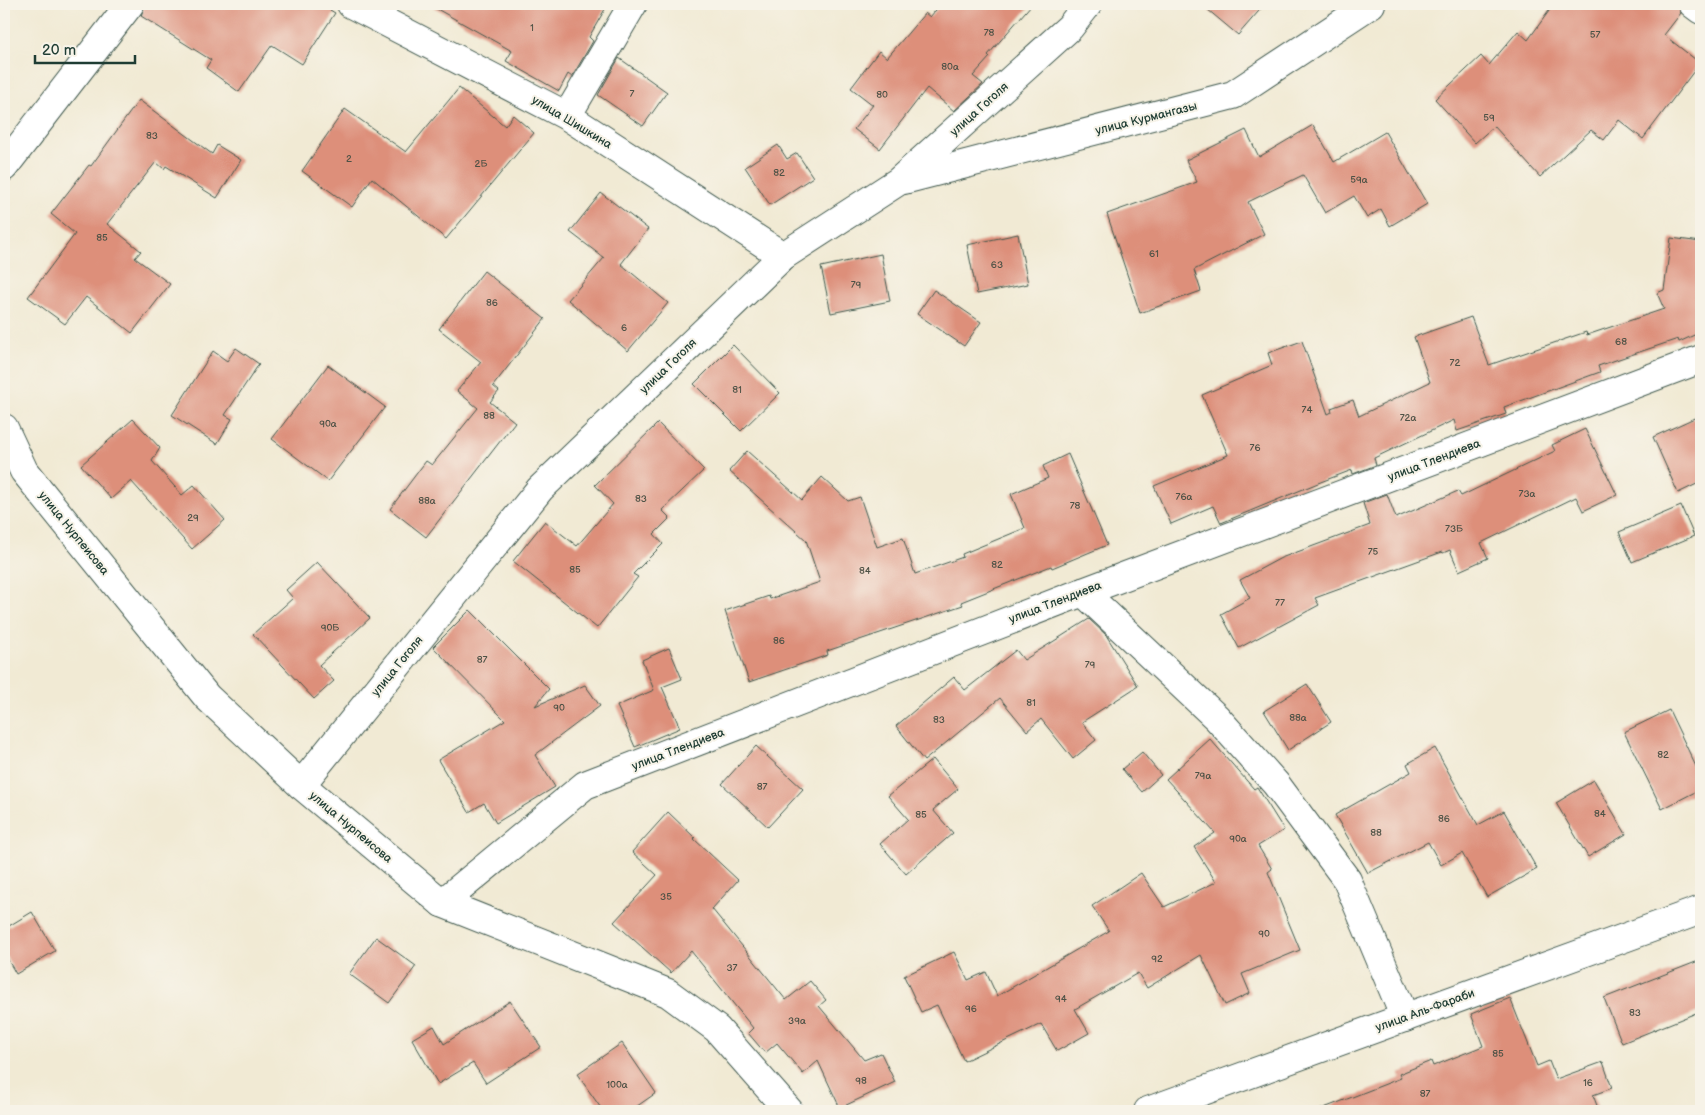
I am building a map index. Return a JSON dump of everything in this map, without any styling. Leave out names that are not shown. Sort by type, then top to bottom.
[{"type":"street","points":[[4,167],[130,4]]},
{"type":"street","name":"улица Шишкина","points":[[352,4],[567,116],[783,256]]},
{"type":"street","points":[[567,116],[633,4]]},
{"type":"street","name":"улица Гоголя","points":[[302,785],[540,489],[783,256],[899,182],[1070,27],[1088,4]]},
{"type":"street","name":"улица Курмангазы","points":[[899,182],[1233,95],[1371,4]]},
{"type":"street","points":[[1693,4],[1701,10]]},
{"type":"street","name":"улица Тлендиева","points":[[442,903],[585,785],[1082,592],[1701,359]]},
{"type":"street","name":"улица Нурпеисова","points":[[4,428],[24,471],[207,697],[302,785],[442,903],[668,993],[717,1029],[789,1111]]},
{"type":"street","points":[[1082,592],[1217,718],[1276,784],[1346,880],[1405,1018]]},
{"type":"street","name":"улица Аль-Фараби","points":[[1148,1111],[1701,910]]},
{"type":"building","points":[[145,4],[320,4],[335,13],[302,64],[272,45],[239,92],[206,68],[211,60],[141,16]]},
{"type":"building","points":[[428,4],[608,4],[589,37],[593,41],[572,77],[568,74],[559,91],[506,61],[512,51]]},
{"type":"building","points":[[941,4],[1032,4],[988,55],[990,57],[973,76],[983,84],[954,111],[927,88],[880,149],[854,129],[873,105],[851,88],[879,51],[887,58],[925,13],[930,17]]},
{"type":"building","points":[[1201,4],[1265,4],[1238,35]]},
{"type":"building","points":[[1554,4],[1678,4],[1681,13],[1664,35],[1700,63],[1643,139],[1619,120],[1604,140],[1591,130],[1540,177],[1494,126],[1475,143],[1435,99],[1481,56],[1489,65],[1518,31],[1528,40]]},
{"type":"building","points":[[619,58],[667,92],[643,126],[598,95]]},
{"type":"building","points":[[459,88],[505,126],[513,115],[534,133],[446,239],[372,178],[352,207],[302,171],[345,109],[406,152]]},
{"type":"building","points":[[139,100],[212,154],[217,145],[241,160],[217,198],[166,166],[164,169],[156,162],[107,224],[141,251],[135,258],[170,284],[132,333],[86,297],[65,324],[28,297],[75,234],[51,214],[89,165],[91,166]]},
{"type":"building","points":[[1313,125],[1334,162],[1385,132],[1427,204],[1390,226],[1381,209],[1367,218],[1354,196],[1325,213],[1303,175],[1248,202],[1264,234],[1194,270],[1201,291],[1140,313],[1107,214],[1197,182],[1186,160],[1246,130],[1259,157]]},
{"type":"building","points":[[778,145],[787,159],[797,153],[813,177],[770,205],[745,167]]},
{"type":"building","points":[[601,193],[648,229],[621,264],[668,303],[628,351],[568,300],[604,258],[570,232]]},
{"type":"building","points":[[1018,234],[1028,284],[977,294],[967,245]]},
{"type":"building","points":[[1671,238],[1701,242],[1698,282],[1701,288],[1701,332],[1679,342],[1678,339],[1598,366],[1600,372],[1504,407],[1506,414],[1457,431],[1454,420],[1374,458],[1376,465],[1353,474],[1352,470],[1221,523],[1213,506],[1171,524],[1154,486],[1228,455],[1202,395],[1272,365],[1268,353],[1302,341],[1328,414],[1332,412],[1331,408],[1353,400],[1359,416],[1430,382],[1414,337],[1471,317],[1489,365],[1586,332],[1587,335],[1664,309],[1657,293],[1664,290]]},
{"type":"building","points":[[881,254],[890,301],[831,313],[821,267]]},
{"type":"building","points":[[484,271],[545,319],[493,386],[499,391],[490,402],[515,422],[426,537],[390,509],[426,461],[432,465],[478,408],[457,391],[481,362],[439,329]]},
{"type":"building","points":[[934,290],[981,322],[964,346],[917,314]]},
{"type":"building","points":[[733,345],[780,393],[741,431],[694,384]]},
{"type":"building","points":[[236,348],[259,364],[225,415],[232,419],[217,444],[172,415],[213,351],[227,361]]},
{"type":"building","points":[[328,365],[385,407],[328,481],[272,439]]},
{"type":"building","points":[[1701,415],[1701,482],[1678,493],[1653,437]]},
{"type":"building","points":[[133,419],[160,448],[152,461],[182,495],[194,485],[225,520],[192,549],[131,481],[111,499],[81,465]]},
{"type":"building","points":[[658,423],[704,470],[662,510],[670,518],[654,534],[663,544],[633,574],[638,577],[597,628],[513,561],[545,521],[577,546],[613,504],[595,485]]},
{"type":"building","points":[[1585,429],[1617,495],[1583,511],[1576,497],[1481,543],[1488,558],[1459,571],[1450,550],[1315,598],[1319,605],[1239,648],[1221,614],[1250,598],[1240,580],[1281,558],[1370,525],[1363,503],[1387,494],[1396,518],[1458,491],[1461,496],[1555,451],[1552,445]]},
{"type":"building","points":[[747,451],[802,500],[822,477],[848,501],[860,497],[877,547],[903,538],[915,574],[963,557],[962,554],[1025,528],[1011,494],[1048,478],[1043,466],[1068,454],[1107,545],[961,602],[963,605],[827,651],[828,655],[749,682],[725,611],[769,596],[770,599],[820,582],[806,540],[729,471]]},
{"type":"building","points":[[1681,506],[1694,536],[1632,562],[1619,532]]},
{"type":"building","points":[[317,562],[370,618],[319,665],[334,681],[314,699],[253,634],[293,598],[286,590]]},
{"type":"building","points":[[470,610],[549,689],[535,706],[585,685],[600,706],[535,755],[555,787],[496,823],[484,803],[469,812],[438,760],[505,720],[433,647]]},
{"type":"building","points":[[1089,619],[1106,635],[1138,686],[1082,722],[1096,740],[1073,759],[1041,719],[1027,731],[1000,698],[924,761],[896,726],[954,677],[965,690],[1016,650],[1024,660]]},
{"type":"building","points":[[669,648],[682,679],[662,687],[680,728],[635,747],[617,706],[654,690],[642,660]]},
{"type":"building","points":[[1307,684],[1331,722],[1288,750],[1264,711]]},
{"type":"building","points":[[1669,710],[1701,777],[1701,789],[1662,809],[1624,732]]},
{"type":"building","points":[[1210,739],[1254,789],[1257,787],[1284,830],[1258,846],[1272,869],[1268,872],[1300,950],[1242,974],[1250,993],[1225,1005],[1201,955],[1147,988],[1138,973],[1075,1009],[1089,1033],[1057,1051],[1041,1024],[964,1061],[937,1005],[921,1012],[904,976],[954,952],[968,980],[986,972],[997,996],[1109,931],[1092,906],[1141,873],[1164,907],[1216,882],[1194,847],[1215,833],[1166,779]]},
{"type":"building","points":[[756,746],[803,789],[768,827],[722,784]]},
{"type":"building","points":[[1435,748],[1478,825],[1504,811],[1537,869],[1487,897],[1462,853],[1441,865],[1428,842],[1368,873],[1335,815],[1411,772],[1407,764]]},
{"type":"building","points":[[1142,752],[1161,775],[1142,792],[1122,769]]},
{"type":"building","points":[[933,759],[958,789],[933,810],[953,833],[906,874],[880,844],[908,819],[888,796]]},
{"type":"building","points":[[1594,780],[1626,834],[1588,857],[1556,803]]},
{"type":"building","points":[[668,812],[738,880],[712,909],[786,1000],[810,981],[826,1000],[819,1006],[864,1060],[881,1053],[895,1082],[840,1108],[818,1061],[803,1074],[777,1043],[765,1053],[748,1033],[753,1028],[691,951],[671,973],[614,922],[657,875],[632,852]]},
{"type":"building","points":[[32,912],[55,951],[16,974],[4,953],[4,929]]},
{"type":"building","points":[[376,937],[416,966],[389,1003],[349,974]]},
{"type":"building","points":[[1701,960],[1701,1011],[1622,1043],[1604,998]]},
{"type":"building","points":[[1510,998],[1537,1066],[1549,1061],[1556,1079],[1603,1062],[1612,1088],[1593,1095],[1599,1111],[1319,1110],[1401,1078],[1399,1074],[1431,1061],[1433,1066],[1483,1046],[1471,1014]]},
{"type":"building","points":[[510,1001],[541,1047],[486,1083],[473,1063],[438,1084],[412,1039],[434,1026],[444,1044]]},
{"type":"building","points":[[622,1043],[656,1093],[630,1111],[603,1111],[577,1074]]}]
